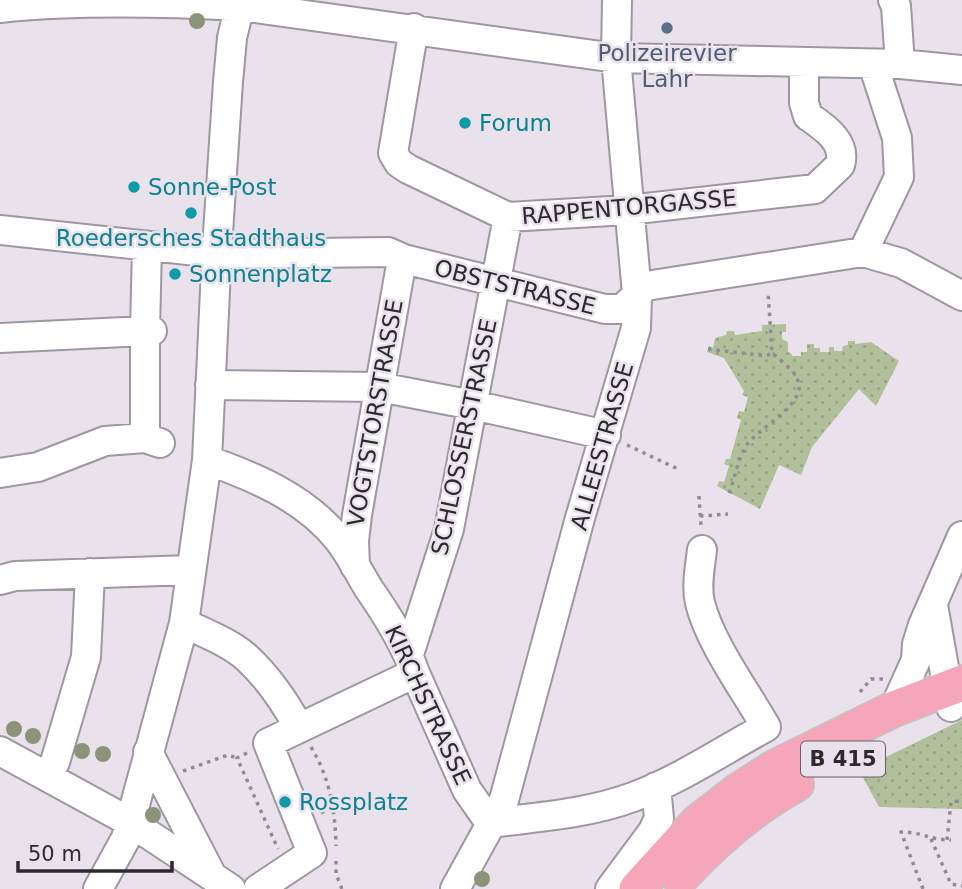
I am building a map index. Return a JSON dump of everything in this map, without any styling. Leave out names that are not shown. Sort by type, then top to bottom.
[{"type":"main road","name":"B 415","points":[[637,889],[697,823],[738,791],[776,767],[894,709],[951,694]]},
{"type":"main road","name":"B 415","points":[[670,889],[720,835],[773,797],[912,723],[951,694]]},
{"type":"street","name":"ALLEESTRASSE","points":[[455,889],[504,800],[580,519],[636,328],[637,294],[616,58],[617,0]]},
{"type":"street","points":[[853,259],[899,177],[897,138],[887,64],[896,6],[893,0]]},
{"type":"street","points":[[0,8],[46,2],[239,5],[616,58],[887,64],[962,70]]},
{"type":"street","points":[[98,889],[126,838],[145,785],[148,752],[184,623],[207,460],[216,254],[232,38],[239,5]]},
{"type":"street","name":"RAPPENTORGASSE","points":[[414,29],[393,153],[399,163],[408,169],[508,217],[628,210],[815,189],[836,170],[842,159],[838,144],[824,125],[808,116],[804,103],[804,64]]},
{"type":"street","name":"SCHLOSSERSTRASSE","points":[[412,664],[449,529],[508,217]]},
{"type":"street","name":"OBSTSTRASSE","points":[[0,230],[216,254],[388,252],[404,259],[605,309],[622,309],[646,286],[853,259],[901,263],[962,296]]},
{"type":"street","points":[[0,473],[38,467],[105,441],[154,441],[147,246]]},
{"type":"street","name":"VOGTSTORSTRASSE","points":[[356,568],[354,541],[357,515],[404,259]]},
{"type":"street","points":[[0,338],[148,331]]},
{"type":"street","points":[[210,385],[379,387],[606,435]]},
{"type":"street","name":"KIRCHSTRASSE","points":[[207,460],[254,477],[289,496],[338,539],[383,609],[412,664],[467,790],[490,823]]},
{"type":"street","points":[[894,709],[916,660],[918,644],[962,536]]},
{"type":"street","points":[[490,823],[578,812],[631,798],[765,727],[713,638],[700,602],[698,580],[702,550]]},
{"type":"street","points":[[0,580],[15,576],[190,570]]},
{"type":"street","points":[[47,776],[55,762],[86,657],[90,573]]},
{"type":"street","points":[[933,605],[951,694]]},
{"type":"street","points":[[184,623],[245,656],[277,691],[299,727]]},
{"type":"street","points":[[916,660],[921,674],[951,694]]},
{"type":"street","points":[[258,889],[291,880],[312,853],[268,743],[412,664]]},
{"type":"street","points":[[0,751],[130,822],[222,883]]},
{"type":"street","points":[[88,799],[145,785]]},
{"type":"street","points":[[145,785],[222,883]]},
{"type":"street","points":[[610,889],[653,831],[659,818],[656,787]]},
{"type":"path","points":[[730,493],[746,447],[763,427],[796,399],[800,391],[798,380],[772,353],[769,302]]},
{"type":"path","points":[[708,349],[766,356],[772,353]]},
{"type":"path","points":[[606,435],[678,469]]},
{"type":"path","points":[[699,496],[702,550]]},
{"type":"path","points":[[700,516],[728,514]]},
{"type":"path","points":[[299,727],[320,762],[335,809]]},
{"type":"path","points":[[145,785],[228,755],[237,758],[268,743]]},
{"type":"path","points":[[237,758],[291,880]]},
{"type":"path","points":[[923,889],[901,832],[918,832],[931,839],[949,841],[951,802],[962,801]]},
{"type":"path","points":[[931,839],[951,884],[959,887]]},
{"type":"green space","points":[[786,324],[782,339],[788,342],[788,352],[792,356],[801,356],[801,352],[807,352],[807,344],[814,344],[814,348],[820,348],[820,352],[829,352],[829,347],[834,347],[834,351],[842,351],[848,341],[855,341],[855,344],[871,342],[899,361],[876,406],[859,389],[812,447],[801,475],[779,465],[760,509],[717,486],[719,481],[724,482],[729,466],[724,464],[726,459],[730,459],[741,420],[737,418],[739,411],[744,412],[748,397],[742,395],[744,391],[724,358],[707,352],[709,346],[713,348],[715,338],[726,335],[727,331],[734,331],[735,335],[762,331],[762,325]]},
{"type":"green space","points":[[962,720],[962,809],[879,807],[859,770]]},
{"type":"place","name":"Polizeirevier Lahr","points":[[667,28]]},
{"type":"place","name":"Forum","points":[[465,123]]},
{"type":"place","name":"Sonne-Post","points":[[134,187]]},
{"type":"place","name":"Roedersches Stadthaus","points":[[191,213]]},
{"type":"place","name":"Sonnenplatz","points":[[175,274]]},
{"type":"place","name":"Rossplatz","points":[[285,802]]}]
